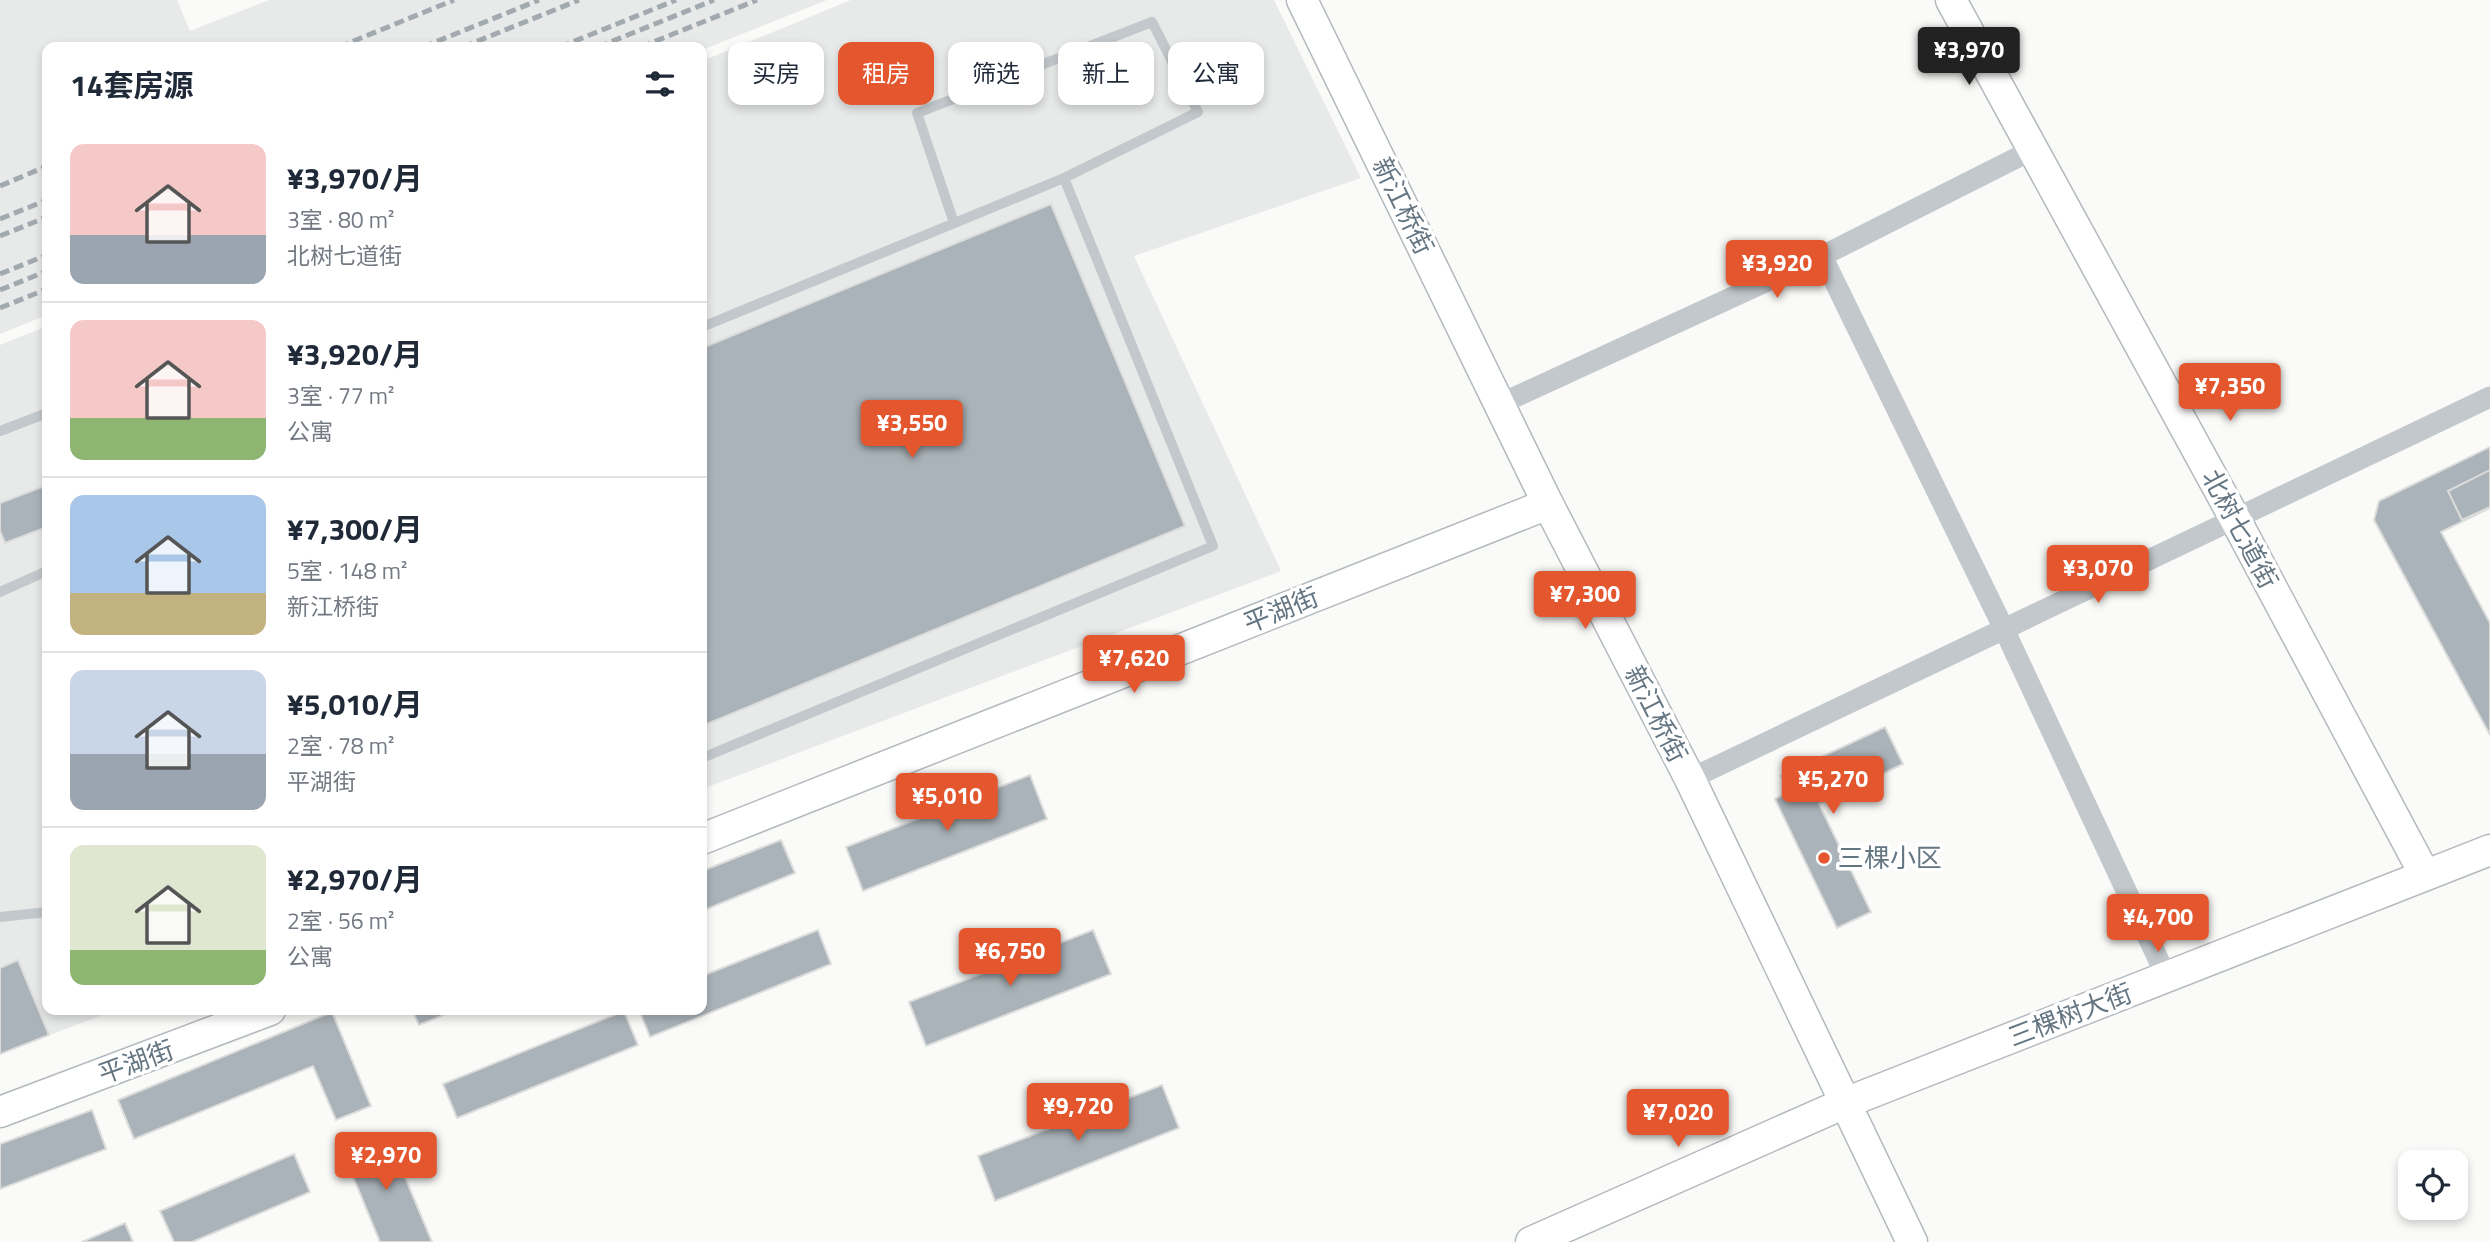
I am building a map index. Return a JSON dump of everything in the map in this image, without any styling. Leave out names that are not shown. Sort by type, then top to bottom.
[{"type":"street","name":"新江桥街","points":[[1302,0],[1548,504],[1690,779],[1912,1242]]},
{"type":"street","name":"北树七道街","points":[[1951,0],[2032,150],[2241,513]]},
{"type":"street","name":"北树七道街","points":[[1975,0],[2241,513],[2433,872]]},
{"type":"street","points":[[1500,404],[1822,256],[2032,150]]},
{"type":"street","points":[[1822,256],[2003,627],[2167,978]]},
{"type":"street","points":[[1690,779],[2241,513],[2490,397]]},
{"type":"street","name":"平湖街","points":[[707,837],[1548,504]]},
{"type":"street","name":"三棵树大街","points":[[1531,1242],[1845,1102],[2433,872],[2489,854]]},
{"type":"street","name":"平湖街","points":[[0,1112],[257,1015]]},
{"type":"lane","points":[[707,325],[1064,178],[1198,112],[1152,22],[917,113],[954,223]]},
{"type":"lane","points":[[707,756],[1213,546],[1064,178]]},
{"type":"lane","points":[[0,431],[42,415]]},
{"type":"lane","points":[[0,592],[42,573]]},
{"type":"lane","points":[[0,917],[42,913]]},
{"type":"shaded area","points":[[0,0],[177,0],[190,31],[269,0],[827,0],[707,48],[707,42],[42,42],[42,317],[0,334]]},
{"type":"shaded area","points":[[851,0],[1274,0],[1361,178],[1134,256],[1281,571],[707,787],[707,59],[728,50],[728,105],[824,105],[824,42],[748,42]]},
{"type":"shaded area","points":[[42,328],[42,1015],[103,1015],[0,1054],[0,345]]},
{"type":"building","points":[[1051,204],[1185,526],[707,724],[707,346]]},
{"type":"building","points":[[2490,447],[2490,508],[2441,532],[2490,623],[2490,735],[2374,520],[2379,501]]},
{"type":"building","points":[[2490,470],[2490,507],[2462,520],[2448,491]]},
{"type":"building","points":[[42,487],[42,529],[5,543],[0,531],[0,503]]},
{"type":"building","name":"三棵小区","points":[[1885,727],[1903,764],[1819,804],[1871,912],[1837,928],[1775,799],[1789,792],[1781,776]]},
{"type":"building","points":[[1030,775],[1047,819],[863,891],[846,847]]},
{"type":"building","points":[[781,840],[795,873],[707,909],[707,869]]},
{"type":"building","points":[[818,930],[831,964],[707,1014],[707,974]]},
{"type":"building","points":[[1093,930],[1111,974],[926,1046],[909,1002]]},
{"type":"building","points":[[18,960],[49,1035],[0,1054],[0,968]]},
{"type":"building","points":[[325,1015],[333,1015],[371,1106],[336,1120],[313,1066],[134,1139],[118,1100]]},
{"type":"building","points":[[414,1015],[444,1015],[419,1025]]},
{"type":"building","points":[[614,1015],[626,1015],[638,1045],[457,1118],[443,1084]]},
{"type":"building","points":[[641,1015],[705,1015],[650,1037]]},
{"type":"building","points":[[1162,1085],[1179,1128],[995,1201],[978,1156]]},
{"type":"building","points":[[92,1110],[106,1149],[0,1189],[0,1144]]},
{"type":"building","points":[[387,1134],[432,1242],[380,1242],[343,1152]]},
{"type":"building","points":[[294,1154],[310,1192],[192,1242],[174,1242],[160,1211]]},
{"type":"building","points":[[125,1223],[133,1242],[82,1242]]},
{"type":"railway","points":[[351,42],[454,0]]},
{"type":"railway","points":[[435,42],[539,0]]},
{"type":"railway","points":[[475,42],[579,0]]},
{"type":"railway","points":[[572,42],[676,0]]},
{"type":"railway","points":[[610,42],[714,0]]},
{"type":"railway","points":[[653,42],[757,0]]},
{"type":"railway","points":[[0,186],[42,168]]},
{"type":"railway","points":[[0,219],[42,202]]},
{"type":"railway","points":[[0,236],[42,219]]},
{"type":"railway","points":[[0,274],[42,257]]},
{"type":"railway","points":[[0,290],[42,273]]},
{"type":"railway","points":[[0,308],[42,291]]},
{"type":"place","name":"三棵小区","points":[[1824,858]]}]
